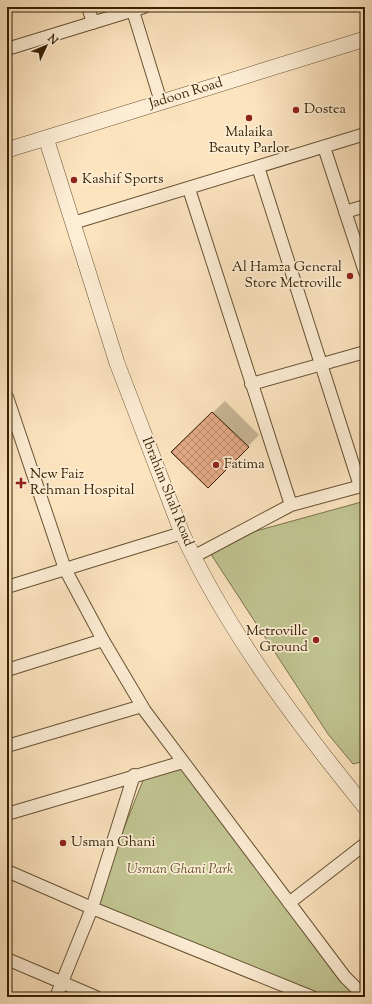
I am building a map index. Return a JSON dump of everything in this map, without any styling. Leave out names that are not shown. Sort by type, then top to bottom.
[{"type":"street","points":[[88,7],[93,23]]},
{"type":"street","points":[[7,50],[139,9],[161,102]]},
{"type":"street","name":"Jadoon Road","points":[[7,150],[365,39]]},
{"type":"street","points":[[73,223],[189,189],[365,134]]},
{"type":"street","name":"Ibrahim Shah Road","points":[[46,138],[117,363],[182,533],[193,557],[248,653],[365,807]]},
{"type":"street","points":[[324,147],[365,272]]},
{"type":"street","points":[[193,557],[291,505],[363,486],[321,365],[258,167]]},
{"type":"street","points":[[189,189],[291,505]]},
{"type":"street","points":[[345,212],[365,206]]},
{"type":"street","points":[[251,384],[365,352]]},
{"type":"street","points":[[7,397],[65,569],[103,640],[142,706],[345,977],[364,997]]},
{"type":"street","points":[[7,587],[182,533]]},
{"type":"street","points":[[7,670],[103,640]]},
{"type":"street","points":[[7,746],[142,706]]},
{"type":"street","points":[[7,814],[134,775],[183,762]]},
{"type":"street","points":[[56,997],[92,908],[134,775]]},
{"type":"street","points":[[289,903],[365,844]]},
{"type":"street","points":[[7,871],[92,908],[312,997]]},
{"type":"street","points":[[7,959],[96,997]]},
{"type":"green space","name":"Metroville Ground","points":[[365,501],[365,761],[353,764],[328,734],[205,545]]},
{"type":"green space","name":"Usman Ghani Park","points":[[183,762],[365,997],[312,997],[92,908],[146,773]]},
{"type":"building","points":[[212,412],[249,447],[208,488],[171,452]]},
{"type":"place","name":"Dostea","points":[[296,110]]},
{"type":"place","name":"Malaika Beauty Parlor","points":[[249,118]]},
{"type":"place","name":"Kashif Sports","points":[[74,180]]},
{"type":"place","name":"Al Hamza General Store Metroville","points":[[350,276]]},
{"type":"place","name":"Fatima","points":[[216,465]]},
{"type":"place","name":"New Faiz Rehman Hospital","points":[[21,483]]},
{"type":"place","name":"Metroville Ground","points":[[316,640]]},
{"type":"place","name":"Usman Ghani","points":[[63,843]]}]
